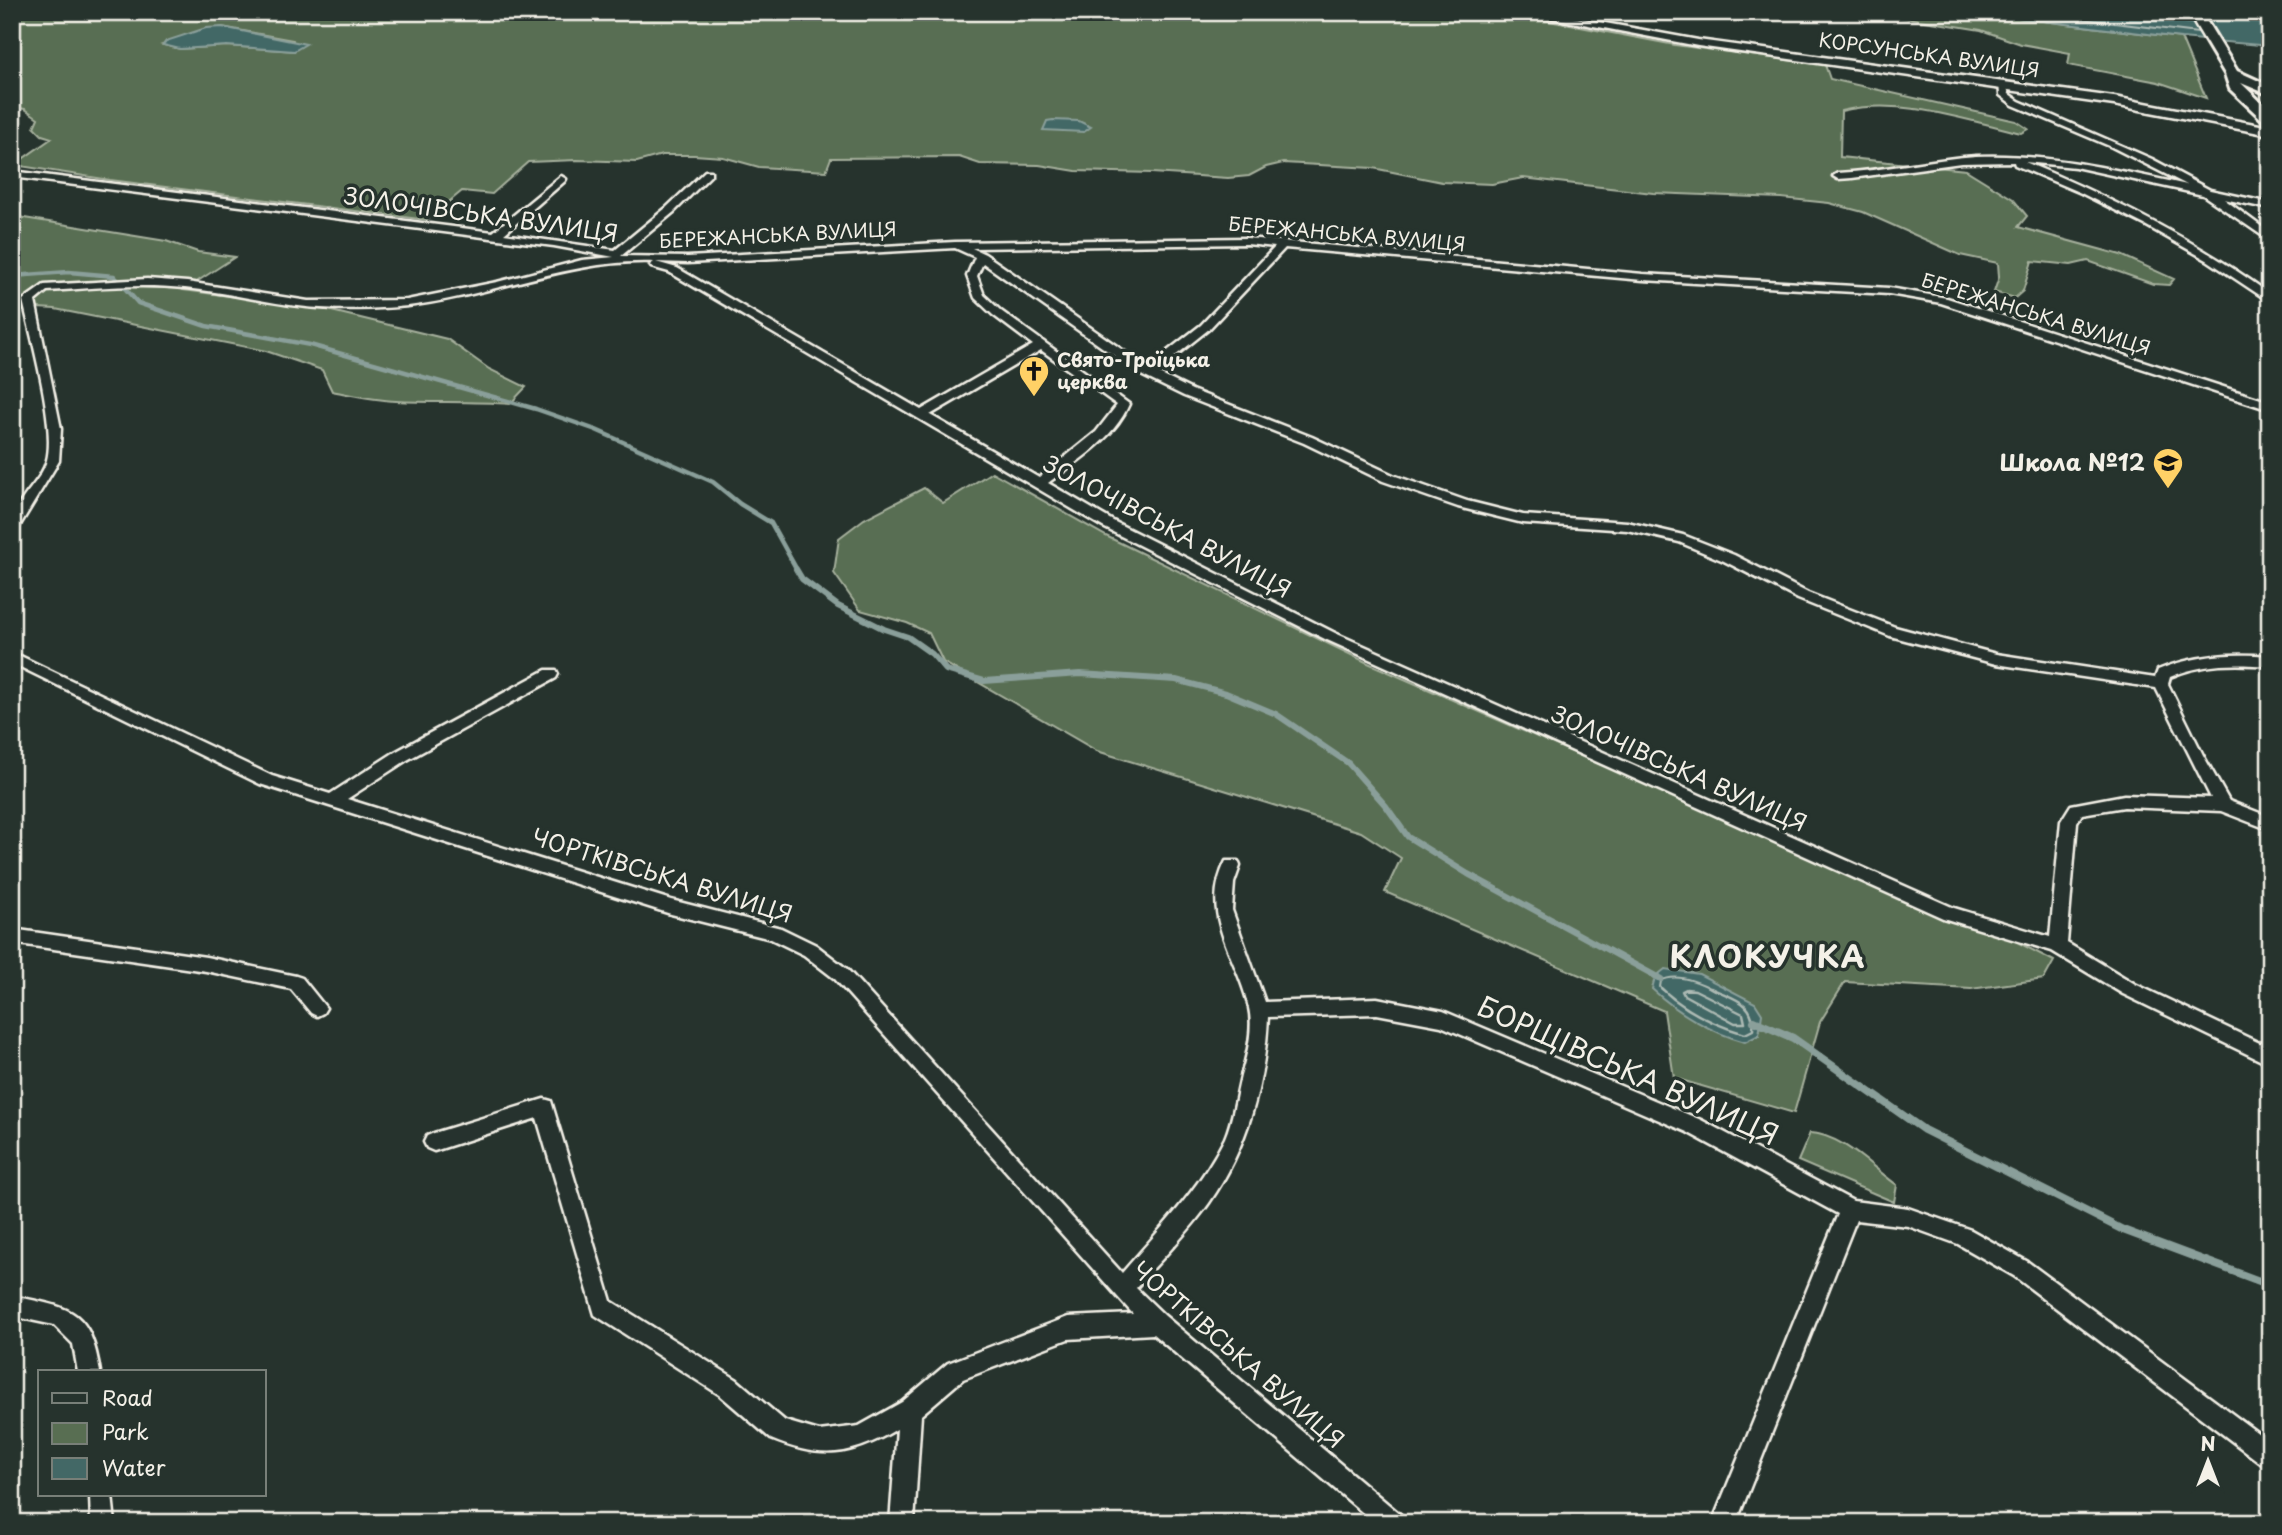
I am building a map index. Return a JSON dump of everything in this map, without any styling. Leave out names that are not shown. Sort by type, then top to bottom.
[{"type":"main road","name":"КОРСУНСЬКА ВУЛИЦЯ","points":[[1525,12],[1698,43],[2002,84],[2204,117],[2270,131]]},
{"type":"main road","points":[[2194,12],[2228,69],[2235,86],[2268,116]]},
{"type":"main road","points":[[2228,69],[2270,91]]},
{"type":"main road","name":"КОРСУНСЬКА ВУЛИЦЯ","points":[[2204,117],[2229,119],[2268,116]]},
{"type":"street","points":[[2002,84],[2005,95],[2016,103],[2163,166],[2270,238]]},
{"type":"street","points":[[2006,158],[2081,188],[2128,212],[2198,250],[2270,299]]},
{"type":"street","points":[[1838,176],[1869,176],[1945,162],[2006,158],[2075,164],[2270,206]]},
{"type":"street","points":[[617,254],[670,210],[708,173]]},
{"type":"street","name":"ЗОЛОЧІВСЬКА ВУЛИЦЯ","points":[[12,174],[495,236],[617,254],[673,270],[1108,524],[1330,636],[1949,913],[2058,946],[2129,989],[2270,1057]]},
{"type":"street","points":[[495,236],[561,179]]},
{"type":"street","name":"БЕРЕЖАНСЬКА ВУЛИЦЯ","points":[[12,527],[53,461],[55,429],[30,300],[44,288],[110,283],[187,285],[308,304],[407,303],[498,285],[582,263],[633,258],[688,260],[955,245],[1247,241],[1283,243],[1655,278],[1889,291],[1943,300],[2270,406]]},
{"type":"street","points":[[1147,373],[1205,327],[1283,243]]},
{"type":"street","points":[[955,245],[981,256],[1147,373],[1188,393],[1308,440],[1388,478],[1463,504],[1523,519],[1627,526],[1683,539],[1803,596],[1890,631],[1996,659],[2161,684]]},
{"type":"street","points":[[981,256],[972,276],[979,296],[997,313],[1119,400],[1124,407],[1086,446],[1040,484]]},
{"type":"street","points":[[921,415],[1041,345]]},
{"type":"street","name":"ЧОРТКІВСЬКА ВУЛИЦЯ","points":[[12,657],[266,780],[554,868],[671,907],[775,933],[810,950],[841,974],[1122,1289],[1157,1323],[1393,1523]]},
{"type":"street","points":[[2223,805],[2195,755],[2161,684],[2163,674],[2201,660],[2239,658],[2270,661]]},
{"type":"street","points":[[333,800],[401,756],[551,674]]},
{"type":"street","points":[[2058,946],[2069,821],[2077,809],[2124,801],[2223,805],[2270,824]]},
{"type":"street","points":[[1122,1289],[1202,1196],[1235,1138],[1257,1052],[1259,1010],[1223,910],[1226,883],[1232,866]]},
{"type":"street","points":[[12,936],[206,964],[296,983],[317,1008]]},
{"type":"street","name":"БОРЩІВСЬКА ВУЛИЦЯ","points":[[1259,1010],[1315,1006],[1377,1006],[1443,1019],[1694,1126],[1850,1210],[1908,1217],[1964,1237],[2021,1269],[2270,1456]]},
{"type":"street","points":[[434,1142],[544,1107],[602,1308],[728,1387],[779,1431],[819,1442],[862,1437],[910,1410],[956,1371],[1044,1336],[1068,1328],[1157,1323]]},
{"type":"street","points":[[1724,1523],[1850,1210]]},
{"type":"street","points":[[12,1306],[60,1317],[83,1339],[89,1370]]},
{"type":"street","points":[[902,1523],[910,1410]]},
{"type":"street","points":[[102,1496],[103,1523]]},
{"type":"green space","points":[[12,12],[1502,12],[1675,45],[1825,65],[1830,79],[2016,121],[2028,129],[2021,133],[1909,108],[1863,107],[1841,111],[1840,157],[1966,170],[2013,199],[2027,216],[2018,227],[2121,255],[2174,279],[2169,285],[2153,284],[2088,261],[2071,265],[2032,261],[2023,291],[2015,298],[1994,292],[1999,277],[1998,263],[1960,255],[1863,212],[1829,203],[1781,198],[1653,193],[1523,178],[1492,184],[1442,182],[1373,168],[1283,163],[1266,167],[1249,176],[1228,178],[1076,171],[1039,165],[980,164],[959,157],[831,158],[826,171],[759,167],[723,157],[694,155],[662,155],[637,162],[528,162],[492,194],[462,191],[427,220],[110,180],[14,165],[52,138],[42,135],[34,127],[38,118],[25,109],[12,107]],"holes":[[[222,27],[293,40],[294,51],[227,46],[180,49],[163,45]]]},
{"type":"green space","points":[[1869,12],[1969,12],[2181,38],[2206,98],[2158,82],[2068,65],[2070,53],[2021,44],[1981,30]]},
{"type":"green space","points":[[12,216],[166,241],[198,252],[235,257],[184,290],[315,307],[447,339],[489,369],[526,387],[510,404],[372,398],[332,391],[322,370],[266,351],[55,309],[37,308],[12,313]]},
{"type":"green space","points":[[992,472],[1106,536],[1368,663],[1599,764],[1665,784],[1959,912],[2054,961],[2044,979],[1971,989],[1845,982],[1820,1022],[1794,1113],[1674,1078],[1664,1011],[1385,892],[1401,858],[1361,832],[1097,751],[943,662],[929,633],[907,623],[860,610],[834,573],[839,538],[864,519],[924,488],[943,503]]},
{"type":"green space","points":[[1810,1133],[1845,1145],[1897,1185],[1894,1202],[1798,1161]]},
{"type":"water","points":[[1969,12],[2187,12],[2270,18],[2270,46],[2181,38]]},
{"type":"water","points":[[222,27],[306,44],[294,51],[227,46],[180,49],[163,45],[166,41],[206,28]]},
{"type":"water","points":[[1047,121],[1079,121],[1091,127],[1084,132],[1043,130]]},
{"type":"water","points":[[1665,969],[1699,974],[1755,1003],[1762,1014],[1759,1035],[1745,1042],[1733,1038],[1708,1028],[1673,1006],[1652,989],[1655,977]]},
{"type":"waterway","points":[[12,276],[69,272],[114,276],[138,303],[206,326],[310,345],[536,409],[596,430],[713,482],[740,504],[771,523],[797,570]]},
{"type":"waterway","points":[[796,569],[802,579],[838,606],[884,629],[908,637],[932,654],[946,670],[984,681],[1080,674],[1176,680],[1226,693],[1276,714],[1348,763],[1386,806],[1408,837],[1468,874],[1661,979]]},
{"type":"waterway","points":[[1754,1021],[1793,1038],[1924,1130],[2123,1230],[2270,1285]]},
{"type":"place","name":"Свято-Троїцька церква","points":[[1034,398]]},
{"type":"place","name":"Школа №12","points":[[2168,490]]},
{"type":"district","name":"КЛОКУЧКА","points":[[1768,958]]}]
